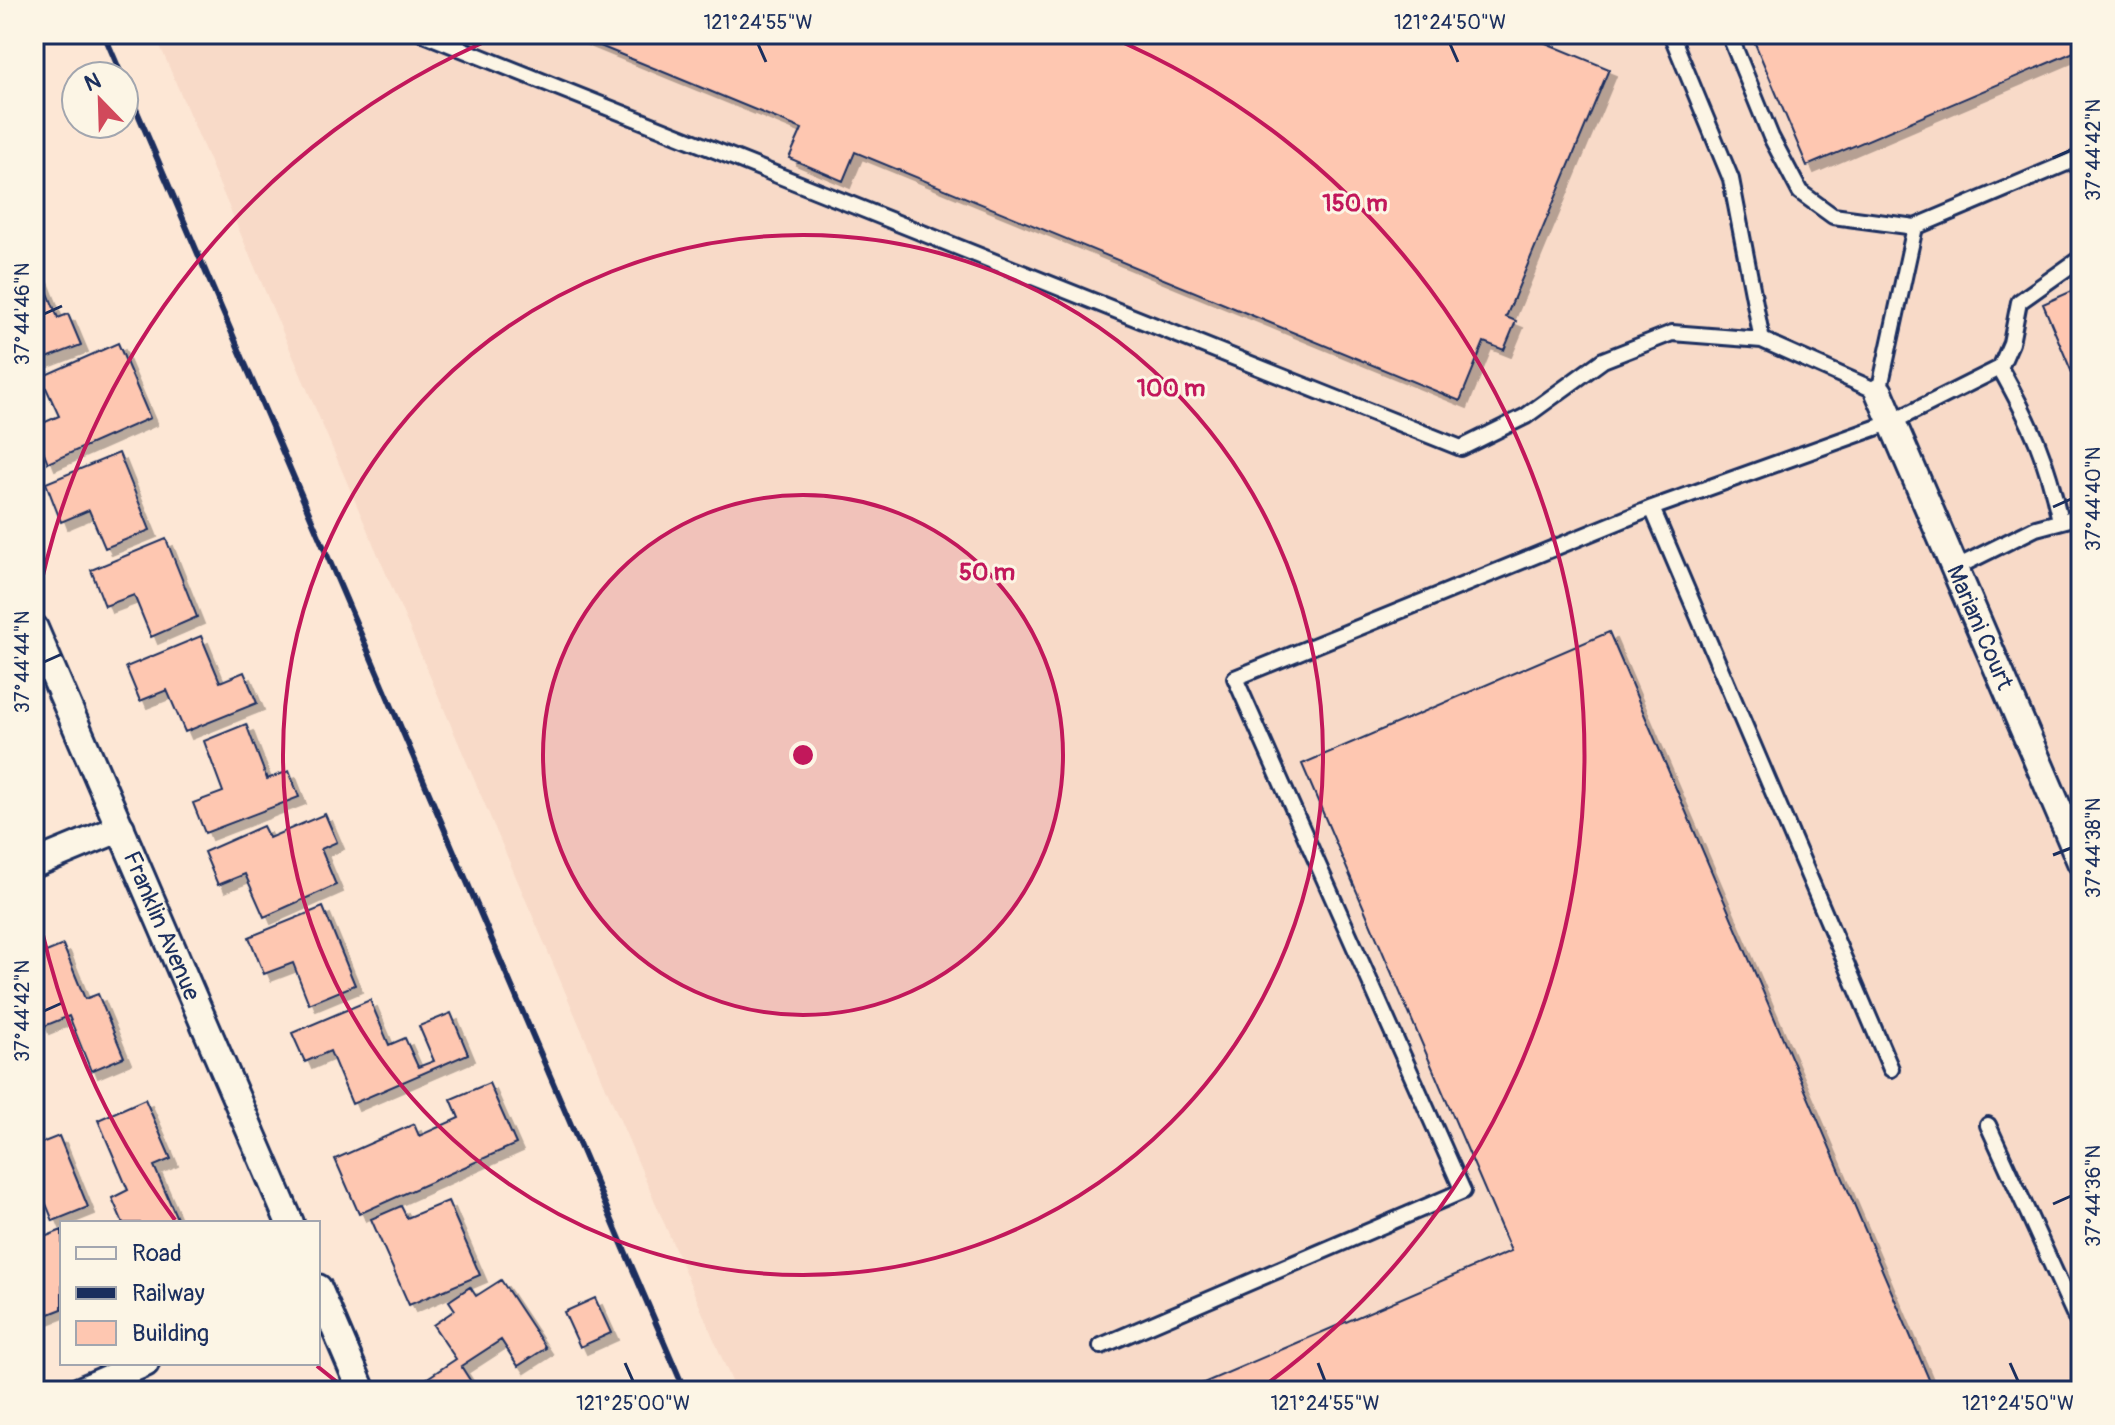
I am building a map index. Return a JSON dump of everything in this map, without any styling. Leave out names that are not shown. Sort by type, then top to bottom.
[{"type":"street","name":"Mariani Court","points":[[1879,392],[2081,862]]},
{"type":"street","name":"Franklin Avenue","points":[[34,628],[289,1221]]},
{"type":"street","points":[[34,864],[121,828]]},
{"type":"street","points":[[320,1293],[362,1391]]},
{"type":"street","points":[[80,1391],[140,1365]]},
{"type":"lane","points":[[424,34],[1461,448],[1526,416],[1603,360],[1672,333],[1762,340],[1879,392],[1915,227]]},
{"type":"lane","points":[[1671,34],[1731,179],[1762,340]]},
{"type":"lane","points":[[1729,34],[1771,137],[1800,192],[1833,216],[1915,227],[2081,157]]},
{"type":"lane","points":[[1101,1346],[1463,1191],[1235,678],[1652,508],[1892,422],[2000,368],[2011,343],[2019,302],[2081,258]]},
{"type":"lane","points":[[2000,368],[2030,421],[2050,473],[2060,521]]},
{"type":"lane","points":[[1652,508],[1891,1069]]},
{"type":"lane","points":[[1955,568],[2036,528],[2081,516]]},
{"type":"lane","points":[[1988,1125],[2081,1329]]},
{"type":"shaded area","points":[[155,34],[2081,34],[2081,1391],[736,1391]]},
{"type":"building","points":[[571,34],[1524,34],[1609,69],[1506,317],[1516,321],[1504,350],[1484,342],[1460,401],[855,152],[843,181],[789,158],[802,129]]},
{"type":"building","points":[[1751,34],[2081,34],[2081,49],[1807,166]]},
{"type":"building","points":[[40,273],[58,318],[68,314],[81,345],[34,363],[34,275]]},
{"type":"building","points":[[2081,287],[2081,394],[2043,304]]},
{"type":"building","points":[[118,343],[150,418],[48,463],[34,427],[59,416],[41,377]]},
{"type":"building","points":[[119,453],[150,530],[105,548],[89,510],[61,522],[46,483]]},
{"type":"building","points":[[166,539],[197,617],[151,637],[134,595],[105,606],[91,570]]},
{"type":"building","points":[[1609,632],[1934,1391],[1185,1391],[1511,1251],[1302,764]]},
{"type":"building","points":[[201,636],[220,682],[244,672],[257,703],[185,732],[167,690],[140,701],[126,667]]},
{"type":"building","points":[[246,724],[267,779],[289,771],[299,797],[205,833],[193,803],[223,792],[204,741]]},
{"type":"building","points":[[325,814],[337,842],[321,849],[336,885],[264,917],[245,874],[218,885],[204,852],[263,826],[269,838]]},
{"type":"building","points":[[323,907],[355,985],[309,1004],[293,963],[264,974],[249,937]]},
{"type":"building","points":[[63,945],[85,999],[98,994],[124,1057],[91,1071],[69,1016],[42,1027],[34,1007],[34,957]]},
{"type":"building","points":[[370,1000],[389,1045],[405,1038],[418,1067],[434,1061],[419,1026],[451,1013],[468,1054],[352,1104],[330,1051],[305,1062],[292,1033]]},
{"type":"building","points":[[489,1083],[516,1144],[359,1214],[335,1159],[414,1124],[419,1136],[459,1118],[451,1099]]},
{"type":"building","points":[[145,1099],[171,1159],[154,1166],[178,1221],[122,1221],[112,1198],[128,1190],[98,1120]]},
{"type":"building","points":[[59,1136],[88,1207],[53,1221],[34,1175],[34,1146]]},
{"type":"building","points":[[448,1201],[480,1275],[409,1305],[371,1219],[401,1206],[407,1218]]},
{"type":"building","points":[[60,1231],[60,1310],[34,1320],[34,1241]]},
{"type":"building","points":[[501,1280],[546,1348],[518,1366],[501,1340],[461,1366],[475,1388],[470,1391],[430,1391],[423,1381],[456,1359],[433,1325],[455,1310],[449,1301],[470,1287],[476,1296]]},
{"type":"building","points":[[595,1298],[611,1333],[580,1347],[564,1312]]},
{"type":"railway","points":[[104,34],[115,60]]},
{"type":"railway","points":[[140,118],[685,1391]]}]
